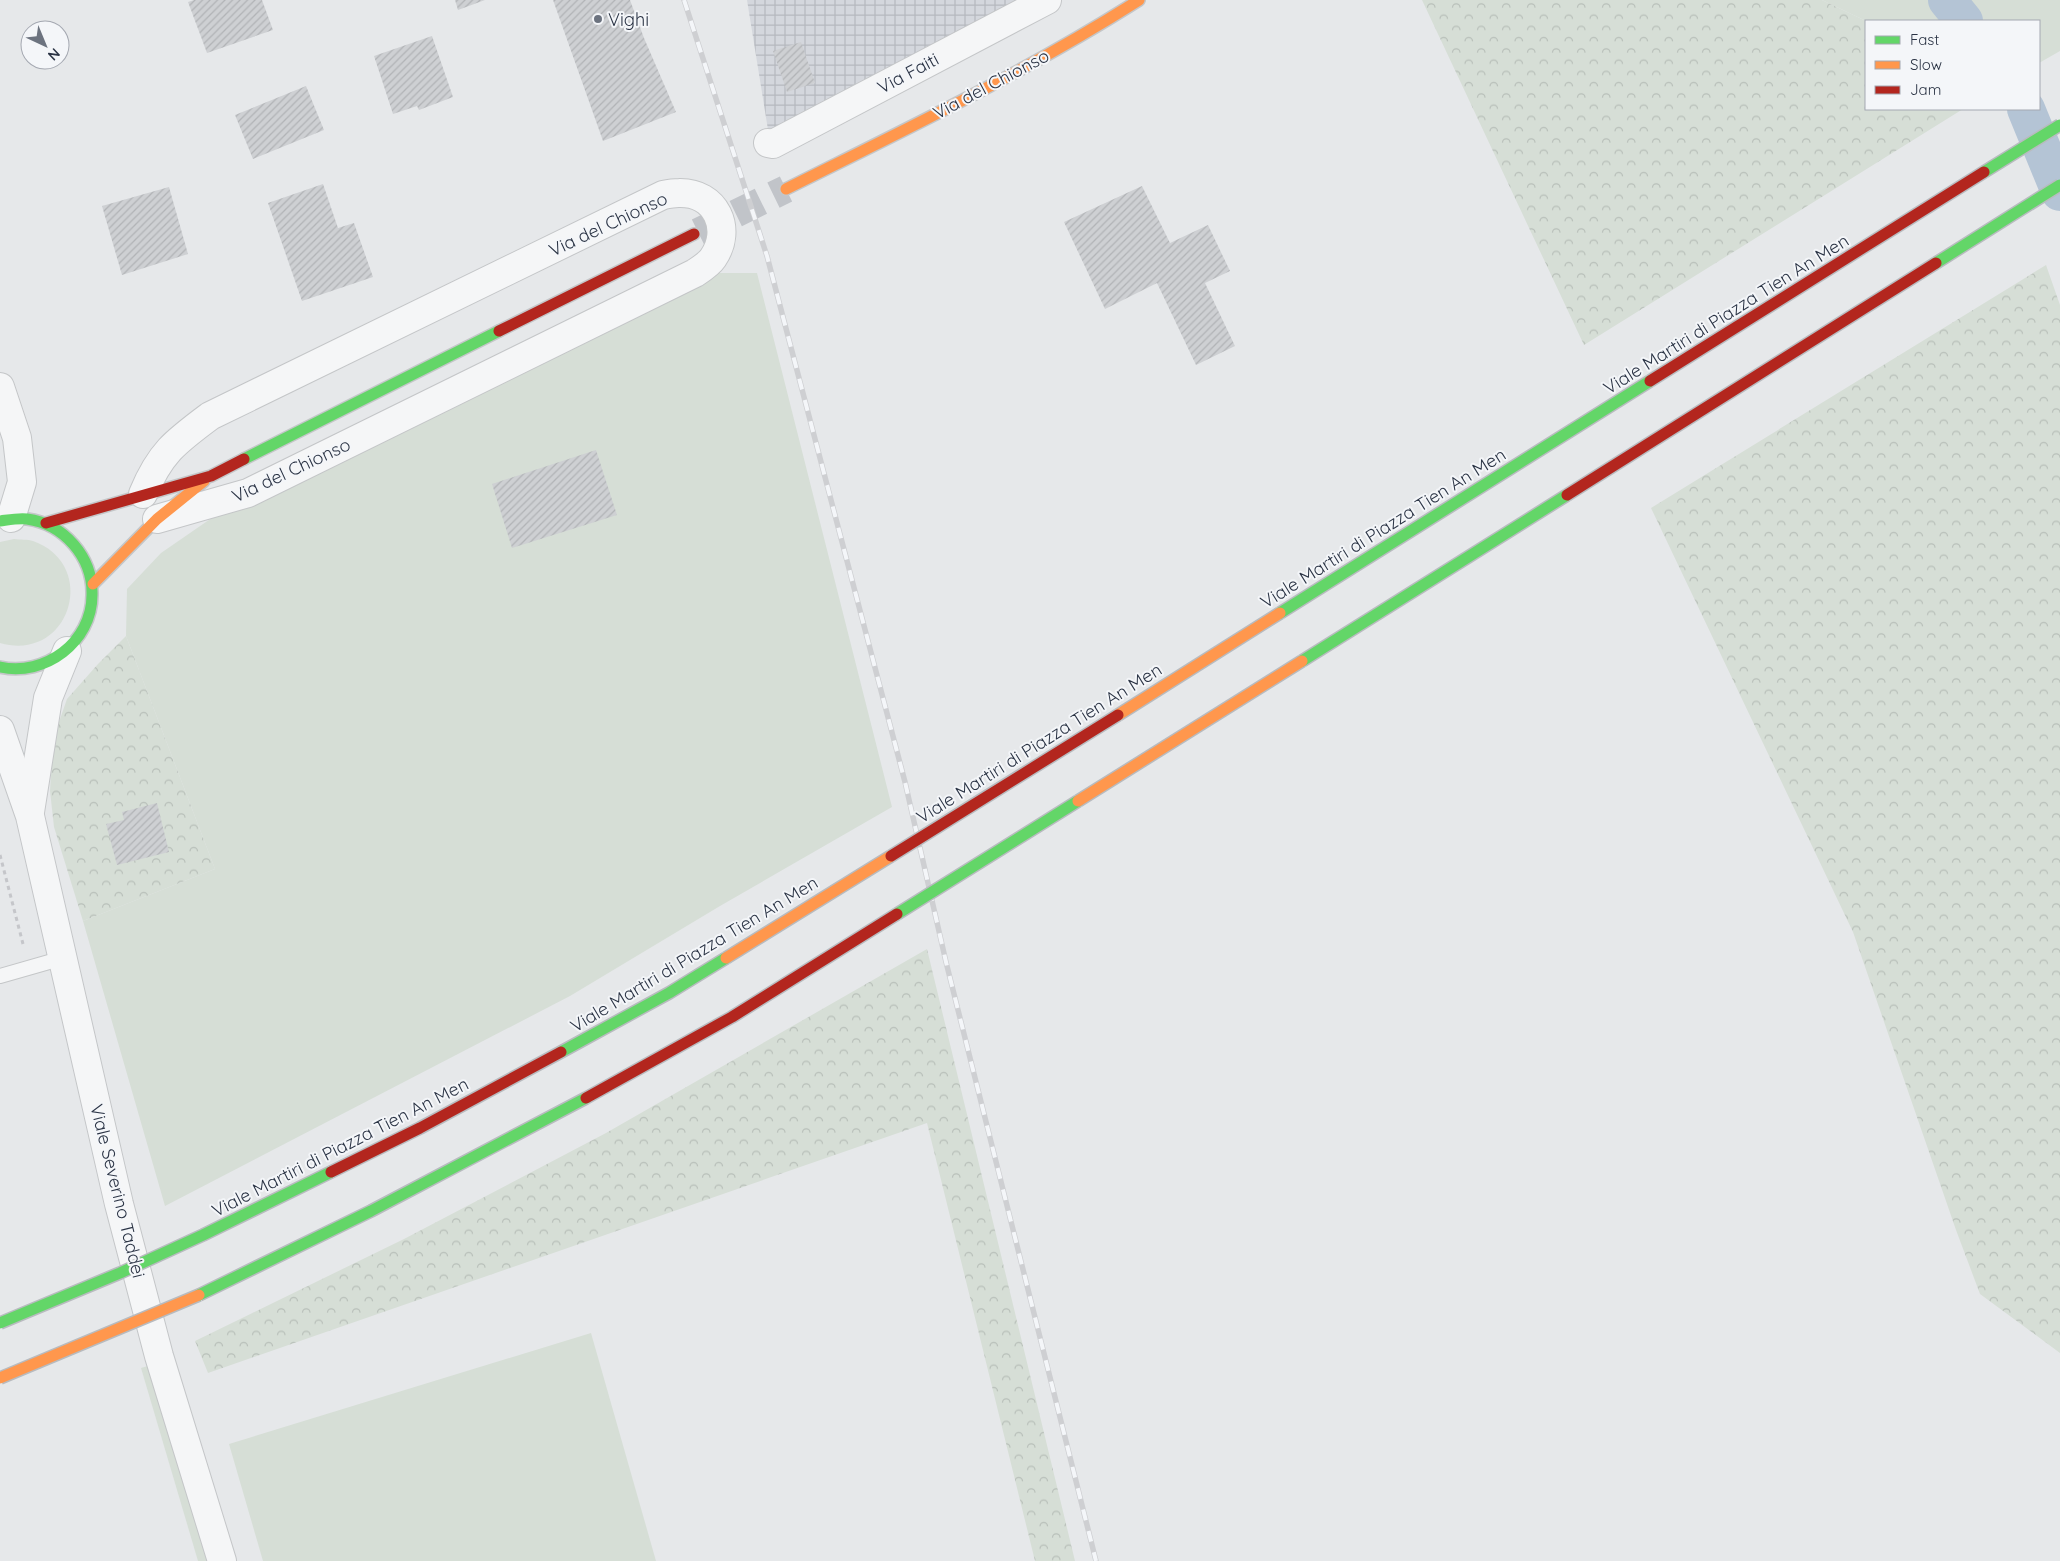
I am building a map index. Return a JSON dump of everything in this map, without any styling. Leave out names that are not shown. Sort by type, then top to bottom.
[{"type":"main road","name":"Via del Chionso","points":[[786,189],[999,82],[1109,20],[1139,0]]},
{"type":"main road","name":"Viale Martiri di Piazza Tien An Men","points":[[0,1323],[120,1273],[203,1235],[394,1141],[551,1058],[668,993],[898,852],[2060,125]]},
{"type":"main road","points":[[0,1378],[194,1297],[371,1211],[550,1118],[732,1016],[1579,488],[2060,185]]},
{"type":"main road","name":"Via del Chionso","points":[[46,523],[211,476],[694,234]]},
{"type":"main road","name":"Via del Chionso","points":[[93,584],[157,519],[211,476]]},
{"type":"main road","name":"Via del Chionso","points":[[0,667],[26,669],[48,663],[67,651],[83,632],[92,608],[93,584],[88,564],[78,547],[64,533],[46,523],[29,519],[5,519]]},
{"type":"street","name":"Via Faiti","points":[[768,143],[773,144],[1047,0]]},
{"type":"street","name":"Via del Chionso","points":[[143,494],[153,469],[175,442],[210,416],[664,195],[680,193],[699,197],[714,207],[722,222],[722,235],[712,260],[696,273],[248,493],[157,519]]},
{"type":"street","points":[[0,387],[18,438],[22,482],[5,519]]},
{"type":"street","name":"Viale Severino Taddei","points":[[30,816],[48,698],[67,651]]},
{"type":"street","name":"Viale Severino Taddei","points":[[0,730],[30,816],[117,1195],[159,1356],[222,1561]]},
{"type":"lane","points":[[0,976],[63,958]]},
{"type":"shaded area","points":[[747,0],[1026,0],[769,136]]},
{"type":"green space","points":[[1422,0],[1822,0],[1865,21],[1865,110],[1961,110],[1584,345]]},
{"type":"green space","points":[[1822,0],[2060,0],[2060,51],[2040,62],[2040,20],[1865,21]]},
{"type":"green space","points":[[2046,265],[2060,305],[2060,1353],[1980,1294],[1853,932],[1651,508]]},
{"type":"green space","points":[[695,273],[757,273],[892,807],[720,906],[570,996],[165,1206],[83,921],[215,869],[126,636],[127,589],[161,553],[248,493]]},
{"type":"green space","points":[[14,539],[33,541],[54,553],[66,570],[70,589],[68,608],[59,626],[44,639],[24,645],[0,643],[0,542]]},
{"type":"green space","points":[[126,636],[215,869],[83,921],[54,827],[50,791],[52,760],[59,722],[67,699]]},
{"type":"green space","points":[[927,949],[1075,1561],[1035,1561],[927,1123],[208,1373],[195,1341],[404,1239],[606,1133]]},
{"type":"green space","points":[[591,1333],[656,1561],[263,1561],[229,1444]]},
{"type":"green space","points":[[151,1365],[209,1561],[198,1561],[141,1368]]},
{"type":"building","points":[[194,0],[262,0],[273,30],[207,53],[188,2]]},
{"type":"building","points":[[455,0],[485,0],[458,10]]},
{"type":"building","points":[[553,0],[630,0],[676,112],[603,141]]},
{"type":"building","points":[[432,36],[453,97],[419,110],[417,106],[393,114],[374,56]]},
{"type":"building","points":[[801,42],[815,83],[787,92],[773,51]]},
{"type":"building","points":[[306,86],[324,130],[253,159],[235,115]]},
{"type":"building","points":[[323,184],[338,228],[354,223],[373,277],[302,301],[268,203]]},
{"type":"building","points":[[1142,186],[1170,243],[1208,225],[1230,271],[1205,283],[1235,346],[1196,365],[1157,283],[1105,309],[1064,222]]},
{"type":"building","points":[[169,187],[188,254],[122,275],[102,206]]},
{"type":"building","points":[[596,450],[617,515],[512,548],[492,484]]},
{"type":"building","points":[[157,803],[169,852],[117,865],[106,824],[124,820],[122,812]]},
{"type":"waterway","points":[[1947,0],[1963,20]]},
{"type":"waterway","points":[[2026,110],[2060,192]]},
{"type":"tunnel","points":[[698,232],[786,189]]},
{"type":"railway","points":[[684,0],[767,256],[905,782],[946,962],[1096,1561]]},
{"type":"traffic: fast","points":[[1984,172],[2060,125]]},
{"type":"traffic: fast","points":[[1936,263],[2060,185]]},
{"type":"traffic: fast","points":[[244,459],[499,331]]},
{"type":"traffic: fast","points":[[1280,613],[1650,381]]},
{"type":"traffic: fast","points":[[1302,661],[1567,495]]},
{"type":"traffic: fast","points":[[0,521],[27,519],[40,522],[64,535],[82,556],[91,581],[92,595],[90,612],[84,627],[75,641],[63,652],[49,661],[33,667],[17,669],[0,667]]},
{"type":"traffic: fast","points":[[897,914],[1078,801]]},
{"type":"traffic: fast","points":[[561,1052],[669,993],[726,958]]},
{"type":"traffic: fast","points":[[199,1295],[371,1211],[586,1098]]},
{"type":"traffic: fast","points":[[0,1323],[120,1273],[203,1235],[331,1172]]},
{"type":"traffic: slow","points":[[786,189],[1009,76],[1139,0]]},
{"type":"traffic: slow","points":[[93,584],[157,519],[204,481]]},
{"type":"traffic: slow","points":[[1118,715],[1280,613]]},
{"type":"traffic: slow","points":[[1078,801],[1302,661]]},
{"type":"traffic: slow","points":[[726,958],[891,856]]},
{"type":"traffic: slow","points":[[0,1378],[199,1295]]},
{"type":"traffic: jam","points":[[1650,381],[1984,172]]},
{"type":"traffic: jam","points":[[499,331],[694,234]]},
{"type":"traffic: jam","points":[[1567,495],[1936,263]]},
{"type":"traffic: jam","points":[[46,523],[211,476],[244,459]]},
{"type":"traffic: jam","points":[[891,856],[1118,715]]},
{"type":"traffic: jam","points":[[586,1098],[732,1017],[897,914]]},
{"type":"traffic: jam","points":[[331,1172],[420,1128],[561,1052]]},
{"type":"place","name":"Vighi","points":[[598,19]]}]
